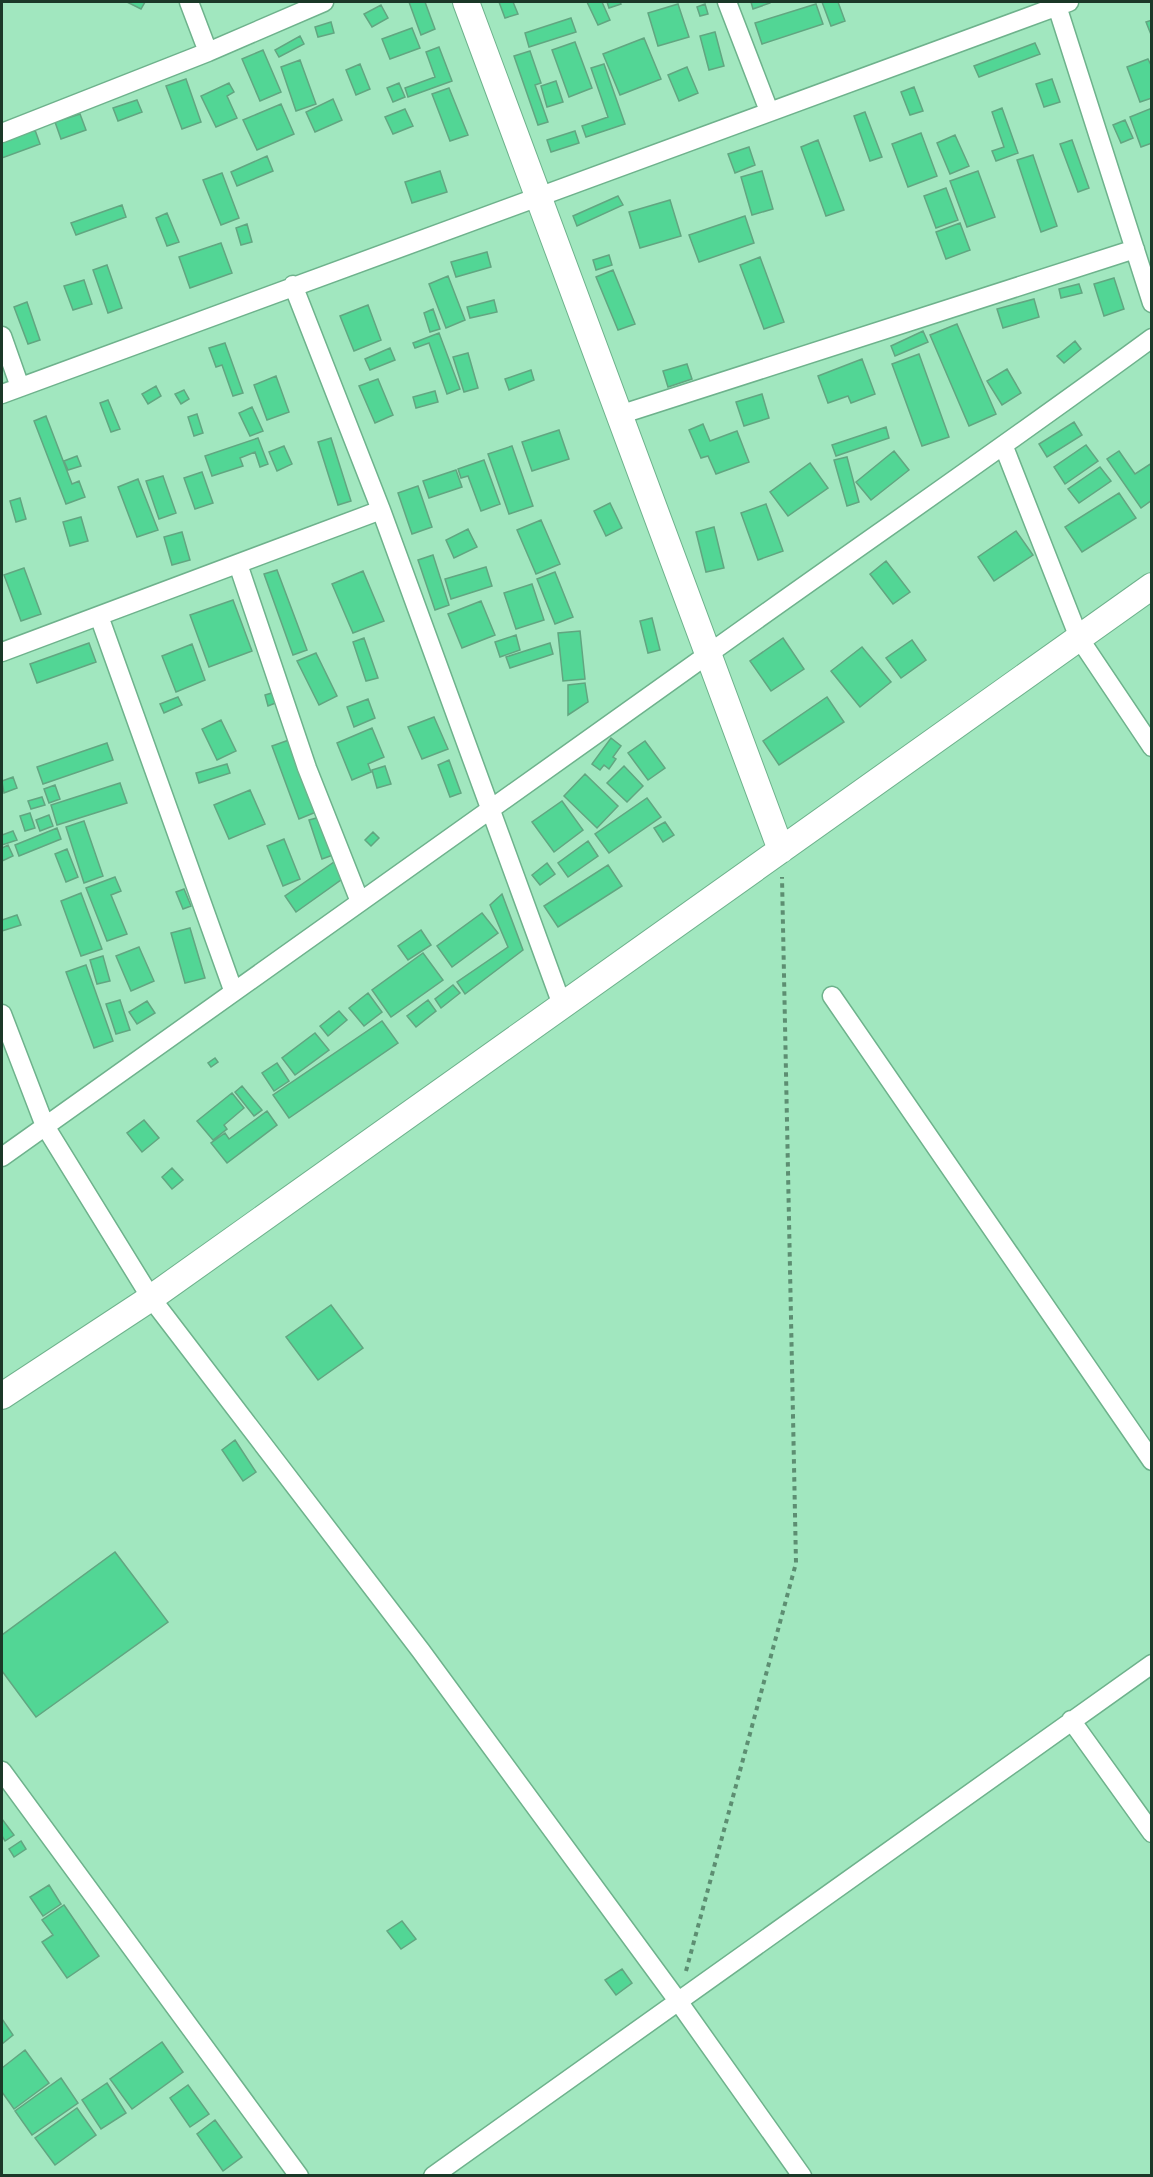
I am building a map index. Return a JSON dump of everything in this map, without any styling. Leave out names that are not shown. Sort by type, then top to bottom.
[{"type":"street","points":[[189,2],[208,52]]},
{"type":"street","points":[[2,133],[208,52],[324,2]]},
{"type":"street","points":[[466,2],[782,850]]},
{"type":"street","points":[[727,2],[769,111]]},
{"type":"street","points":[[2,394],[293,285],[1063,4],[1152,303]]},
{"type":"street","points":[[618,415],[1135,249]]},
{"type":"street","points":[[293,285],[381,510],[562,1005]]},
{"type":"street","points":[[2,336],[20,387]]},
{"type":"street","points":[[2,1157],[233,990],[490,812],[708,654],[1004,447],[1152,338]]},
{"type":"street","points":[[1004,447],[1079,638],[1152,747]]},
{"type":"street","points":[[2,652],[381,510]]},
{"type":"street","points":[[238,564],[307,768],[360,902]]},
{"type":"street","points":[[2,1396],[151,1298],[1152,586]]},
{"type":"street","points":[[99,616],[233,990]]},
{"type":"street","points":[[832,996],[1152,1461]]},
{"type":"street","points":[[2,1014],[45,1126],[151,1298],[421,1651],[678,2001],[802,2175]]},
{"type":"street","points":[[433,2175],[1152,1664]]},
{"type":"street","points":[[1071,1720],[1152,1833]]},
{"type":"street","points":[[2,1771],[299,2175]]},
{"type":"path","points":[[678,2001],[796,1563],[782,850]]},
{"type":"building","points":[[127,2],[145,2],[141,9]]},
{"type":"building","points":[[409,2],[425,2],[435,29],[421,35]]},
{"type":"building","points":[[499,2],[513,2],[518,14],[505,18]]},
{"type":"building","points":[[587,2],[602,2],[610,20],[598,25]]},
{"type":"building","points":[[607,2],[620,2],[621,4],[609,8]]},
{"type":"building","points":[[751,2],[770,2],[770,3],[753,9]]},
{"type":"building","points":[[822,2],[838,2],[845,21],[831,26]]},
{"type":"building","points":[[678,4],[689,37],[658,46],[648,13]]},
{"type":"building","points":[[705,4],[708,14],[700,16],[697,7]]},
{"type":"building","points":[[816,4],[823,24],[762,44],[755,23]]},
{"type":"building","points":[[381,5],[388,18],[372,27],[364,14]]},
{"type":"building","points":[[571,18],[576,32],[529,47],[525,33]]},
{"type":"building","points":[[1152,20],[1152,37],[1146,22]]},
{"type":"building","points":[[331,22],[334,33],[318,37],[315,27]]},
{"type":"building","points":[[412,28],[420,48],[390,59],[382,39]]},
{"type":"building","points":[[715,32],[724,66],[709,70],[700,36]]},
{"type":"building","points":[[300,36],[304,44],[279,57],[275,50]]},
{"type":"building","points":[[644,38],[661,79],[620,95],[603,54]]},
{"type":"building","points":[[575,42],[592,88],[569,97],[552,50]]},
{"type":"building","points":[[1035,43],[1040,54],[979,77],[974,66]]},
{"type":"building","points":[[439,47],[452,81],[408,97],[405,88],[435,77],[426,52]]},
{"type":"building","points":[[263,50],[281,92],[260,101],[242,59]]},
{"type":"building","points":[[530,51],[541,83],[535,85],[548,122],[538,125],[514,56]]},
{"type":"building","points":[[1148,59],[1152,67],[1152,98],[1140,102],[1127,67]]},
{"type":"building","points":[[300,60],[316,104],[296,111],[281,67]]},
{"type":"building","points":[[360,64],[370,89],[356,95],[346,70]]},
{"type":"building","points":[[604,64],[625,124],[586,137],[582,126],[608,117],[591,68]]},
{"type":"building","points":[[687,67],[698,93],[679,101],[668,75]]},
{"type":"building","points":[[186,79],[201,122],[182,129],[166,86]]},
{"type":"building","points":[[1052,79],[1060,102],[1044,107],[1036,84]]},
{"type":"building","points":[[556,81],[563,102],[547,107],[541,86]]},
{"type":"building","points":[[229,83],[234,92],[227,96],[237,118],[216,127],[201,96]]},
{"type":"building","points":[[399,83],[405,97],[393,102],[387,88]]},
{"type":"building","points":[[914,87],[923,111],[910,115],[901,92]]},
{"type":"building","points":[[449,88],[468,135],[450,141],[432,94]]},
{"type":"building","points":[[333,99],[342,120],[315,132],[306,112]]},
{"type":"building","points":[[137,100],[142,112],[118,121],[113,108]]},
{"type":"building","points":[[281,104],[294,134],[257,150],[243,120]]},
{"type":"building","points":[[1002,108],[1018,153],[996,161],[992,151],[1004,147],[992,112]]},
{"type":"building","points":[[1152,108],[1152,143],[1141,147],[1130,117]]},
{"type":"building","points":[[405,109],[413,126],[393,134],[385,117]]},
{"type":"building","points":[[865,112],[882,157],[870,161],[854,116]]},
{"type":"building","points":[[80,114],[86,130],[61,139],[55,122]]},
{"type":"building","points":[[1125,120],[1133,138],[1121,143],[1113,125]]},
{"type":"building","points":[[35,130],[40,144],[2,158],[2,142]]},
{"type":"building","points":[[575,131],[579,143],[551,152],[547,140]]},
{"type":"building","points":[[921,133],[937,176],[908,187],[892,144]]},
{"type":"building","points":[[955,135],[969,166],[950,174],[937,143]]},
{"type":"building","points":[[818,140],[844,210],[826,216],[801,147]]},
{"type":"building","points":[[1072,140],[1089,188],[1078,192],[1060,144]]},
{"type":"building","points":[[749,147],[755,165],[735,173],[728,154]]},
{"type":"building","points":[[1033,155],[1057,226],[1041,232],[1017,160]]},
{"type":"building","points":[[267,156],[273,171],[237,186],[231,172]]},
{"type":"building","points":[[440,171],[447,192],[412,203],[405,182]]},
{"type":"building","points":[[762,171],[773,209],[752,215],[741,177]]},
{"type":"building","points":[[978,171],[995,217],[967,227],[950,181]]},
{"type":"building","points":[[222,173],[239,218],[221,225],[203,180]]},
{"type":"building","points":[[946,188],[958,220],[936,228],[924,196]]},
{"type":"building","points":[[618,196],[623,205],[577,226],[573,216]]},
{"type":"building","points":[[670,200],[681,236],[640,248],[629,212]]},
{"type":"building","points":[[122,205],[126,217],[76,235],[71,223]]},
{"type":"building","points":[[167,213],[179,242],[167,246],[156,218]]},
{"type":"building","points":[[745,216],[754,243],[699,262],[689,235]]},
{"type":"building","points":[[960,223],[970,250],[946,259],[936,232]]},
{"type":"building","points":[[247,224],[252,242],[241,245],[236,228]]},
{"type":"building","points":[[221,243],[232,273],[190,288],[179,257]]},
{"type":"building","points":[[487,252],[491,267],[456,277],[451,262]]},
{"type":"building","points":[[609,255],[612,265],[596,270],[593,260]]},
{"type":"building","points":[[760,257],[784,322],[764,329],[740,265]]},
{"type":"building","points":[[107,265],[122,308],[108,313],[93,270]]},
{"type":"building","points":[[613,270],[635,324],[618,330],[596,277]]},
{"type":"building","points":[[448,276],[465,320],[446,328],[429,284]]},
{"type":"building","points":[[1114,278],[1124,309],[1104,316],[1094,284]]},
{"type":"building","points":[[84,280],[92,304],[73,310],[64,286]]},
{"type":"building","points":[[1079,284],[1082,293],[1061,298],[1059,289]]},
{"type":"building","points":[[1034,299],[1039,317],[1003,328],[997,309]]},
{"type":"building","points":[[494,300],[497,312],[470,318],[467,307]]},
{"type":"building","points":[[27,302],[40,340],[28,344],[14,307]]},
{"type":"building","points":[[368,305],[381,340],[354,351],[340,316]]},
{"type":"building","points":[[433,309],[440,329],[430,332],[424,313]]},
{"type":"building","points":[[957,324],[996,414],[969,426],[930,335]]},
{"type":"building","points":[[923,331],[928,342],[895,356],[891,346]]},
{"type":"building","points":[[439,333],[460,389],[447,394],[429,343],[415,348],[413,343]]},
{"type":"building","points":[[1075,341],[1081,349],[1064,363],[1057,356]]},
{"type":"building","points":[[225,343],[243,393],[233,396],[222,365],[216,367],[209,348]]},
{"type":"building","points":[[390,348],[395,360],[370,370],[365,359]]},
{"type":"building","points":[[468,353],[478,388],[464,392],[453,357]]},
{"type":"building","points":[[919,354],[949,437],[922,446],[892,364]]},
{"type":"building","points":[[862,359],[875,394],[851,403],[848,396],[828,403],[818,376]]},
{"type":"building","points":[[687,364],[692,379],[668,387],[663,371]]},
{"type":"building","points":[[1007,369],[1021,393],[1002,405],[987,381]]},
{"type":"building","points":[[531,370],[534,380],[509,390],[505,379]]},
{"type":"building","points":[[276,376],[289,412],[267,420],[254,385]]},
{"type":"building","points":[[378,379],[393,415],[375,423],[359,386]]},
{"type":"building","points":[[156,386],[161,396],[148,404],[142,394]]},
{"type":"building","points":[[184,390],[189,399],[181,404],[175,394]]},
{"type":"building","points":[[435,391],[438,402],[416,408],[413,397]]},
{"type":"building","points":[[762,394],[769,418],[744,426],[736,402]]},
{"type":"building","points":[[108,400],[120,429],[111,432],[100,403]]},
{"type":"building","points":[[252,407],[263,431],[250,436],[239,413]]},
{"type":"building","points":[[197,414],[203,433],[194,436],[188,417]]},
{"type":"building","points":[[46,416],[72,484],[79,481],[85,497],[66,504],[34,421]]},
{"type":"building","points":[[1074,422],[1082,435],[1047,457],[1039,444]]},
{"type":"building","points":[[703,424],[710,441],[737,431],[749,462],[716,474],[708,456],[701,458],[689,430]]},
{"type":"building","points":[[886,427],[889,438],[836,456],[832,445]]},
{"type":"building","points":[[559,430],[569,459],[532,471],[522,442]]},
{"type":"building","points":[[258,438],[268,464],[260,467],[255,452],[240,458],[243,466],[212,476],[205,456]]},
{"type":"building","points":[[331,438],[351,501],[338,505],[318,442]]},
{"type":"building","points":[[1086,445],[1098,461],[1065,484],[1054,467]]},
{"type":"building","points":[[284,446],[292,464],[277,471],[269,452]]},
{"type":"building","points":[[512,446],[533,506],[509,514],[488,454]]},
{"type":"building","points":[[894,451],[909,470],[871,500],[856,482]]},
{"type":"building","points":[[1119,451],[1135,474],[1152,463],[1152,500],[1141,508],[1107,459]]},
{"type":"building","points":[[77,456],[81,466],[68,470],[64,461]]},
{"type":"building","points":[[847,457],[859,502],[847,506],[834,460]]},
{"type":"building","points":[[484,460],[500,504],[481,511],[468,476],[461,478],[458,469]]},
{"type":"building","points":[[810,463],[828,488],[788,516],[770,492]]},
{"type":"building","points":[[1100,467],[1111,481],[1079,503],[1068,489]]},
{"type":"building","points":[[456,470],[462,487],[429,498],[423,481]]},
{"type":"building","points":[[202,472],[213,503],[195,509],[184,478]]},
{"type":"building","points":[[163,476],[176,513],[159,519],[146,481]]},
{"type":"building","points":[[138,479],[158,530],[137,537],[118,487]]},
{"type":"building","points":[[418,486],[432,527],[412,534],[398,493]]},
{"type":"building","points":[[1119,493],[1136,518],[1082,552],[1065,527]]},
{"type":"building","points":[[20,498],[26,519],[16,522],[10,501]]},
{"type":"building","points":[[610,503],[622,528],[606,536],[594,511]]},
{"type":"building","points":[[766,504],[783,551],[758,560],[741,513]]},
{"type":"building","points":[[81,517],[88,541],[70,546],[63,522]]},
{"type":"building","points":[[541,520],[560,564],[536,574],[517,530]]},
{"type":"building","points":[[714,527],[724,568],[706,572],[696,532]]},
{"type":"building","points":[[468,529],[477,547],[454,558],[446,540]]},
{"type":"building","points":[[1016,531],[1033,555],[994,581],[978,557]]},
{"type":"building","points":[[182,532],[190,560],[172,565],[164,537]]},
{"type":"building","points":[[433,555],[449,605],[435,610],[418,560]]},
{"type":"building","points":[[886,561],[910,592],[893,604],[870,574]]},
{"type":"building","points":[[486,567],[492,586],[451,599],[445,579]]},
{"type":"building","points":[[24,568],[41,614],[21,621],[4,575]]},
{"type":"building","points":[[277,570],[307,650],[293,655],[264,574]]},
{"type":"building","points":[[363,571],[384,621],[353,633],[332,584]]},
{"type":"building","points":[[555,572],[573,617],[555,624],[537,579]]},
{"type":"building","points":[[532,584],[544,620],[516,629],[504,593]]},
{"type":"building","points":[[233,600],[252,651],[209,667],[190,615]]},
{"type":"building","points":[[481,601],[495,635],[462,648],[448,614]]},
{"type":"building","points":[[652,618],[660,650],[648,653],[640,621]]},
{"type":"building","points":[[580,631],[585,679],[563,681],[558,633]]},
{"type":"building","points":[[516,635],[520,650],[500,657],[495,642]]},
{"type":"building","points":[[364,638],[378,678],[366,681],[353,642]]},
{"type":"building","points":[[783,638],[804,669],[771,691],[750,661]]},
{"type":"building","points":[[912,640],[926,660],[901,678],[886,658]]},
{"type":"building","points":[[89,643],[96,662],[37,683],[30,664]]},
{"type":"building","points":[[550,643],[553,654],[510,668],[506,657]]},
{"type":"building","points":[[192,644],[205,680],[176,692],[162,656]]},
{"type":"building","points":[[862,647],[891,682],[860,707],[831,671]]},
{"type":"building","points":[[316,653],[337,696],[319,705],[297,661]]},
{"type":"building","points":[[585,683],[588,702],[568,715],[568,685]]},
{"type":"building","points":[[275,692],[278,702],[268,706],[265,695]]},
{"type":"building","points":[[178,697],[182,705],[164,713],[160,704]]},
{"type":"building","points":[[827,697],[844,722],[779,765],[763,741]]},
{"type":"building","points":[[368,699],[375,718],[354,727],[347,707]]},
{"type":"building","points":[[434,717],[448,749],[422,759],[408,727]]},
{"type":"building","points":[[221,720],[236,751],[217,760],[202,729]]},
{"type":"building","points":[[372,728],[384,757],[368,764],[371,772],[352,780],[337,743]]},
{"type":"building","points":[[611,738],[621,746],[613,757],[616,759],[609,769],[604,765],[600,770],[592,764]]},
{"type":"building","points":[[289,740],[316,812],[299,819],[272,746]]},
{"type":"building","points":[[645,741],[665,768],[648,780],[628,753]]},
{"type":"building","points":[[107,743],[113,760],[43,784],[37,767]]},
{"type":"building","points":[[449,760],[461,793],[450,797],[438,765]]},
{"type":"building","points":[[227,764],[230,773],[199,783],[196,773]]},
{"type":"building","points":[[385,766],[391,784],[377,788],[372,770]]},
{"type":"building","points":[[624,766],[643,786],[627,802],[607,783]]},
{"type":"building","points":[[585,774],[618,806],[597,828],[564,796]]},
{"type":"building","points":[[13,777],[17,788],[4,793],[2,781]]},
{"type":"building","points":[[120,783],[127,803],[57,825],[51,805]]},
{"type":"building","points":[[55,785],[60,799],[49,803],[44,789]]},
{"type":"building","points":[[250,790],[265,824],[229,839],[214,805]]},
{"type":"building","points":[[42,797],[45,805],[31,809],[28,801]]},
{"type":"building","points":[[647,798],[661,817],[609,853],[595,834]]},
{"type":"building","points":[[562,801],[583,830],[554,852],[532,822]]},
{"type":"building","points":[[30,813],[35,828],[25,831],[20,816]]},
{"type":"building","points":[[49,815],[53,826],[40,831],[36,820]]},
{"type":"building","points":[[320,817],[333,855],[322,859],[309,820]]},
{"type":"building","points":[[84,821],[103,876],[84,883],[66,827]]},
{"type":"building","points":[[665,822],[674,835],[663,842],[654,828]]},
{"type":"building","points":[[57,828],[61,839],[19,856],[15,845]]},
{"type":"building","points":[[13,831],[17,840],[2,845],[2,835]]},
{"type":"building","points":[[373,832],[379,838],[371,846],[365,840]]},
{"type":"building","points":[[284,839],[300,879],[283,886],[267,846]]},
{"type":"building","points":[[588,841],[598,856],[568,877],[558,863]]},
{"type":"building","points":[[8,845],[13,856],[2,861],[2,848]]},
{"type":"building","points":[[67,849],[78,877],[66,882],[55,854]]},
{"type":"building","points":[[334,862],[345,877],[296,912],[285,896]]},
{"type":"building","points":[[547,863],[555,874],[540,885],[532,875]]},
{"type":"building","points":[[608,865],[622,886],[558,927],[544,906]]},
{"type":"building","points":[[115,877],[121,891],[111,895],[127,934],[107,941],[86,888]]},
{"type":"building","points":[[184,889],[191,906],[183,909],[176,892]]},
{"type":"building","points":[[81,893],[102,949],[81,956],[61,901]]},
{"type":"building","points":[[502,894],[523,950],[465,994],[457,982],[508,947],[490,905]]},
{"type":"building","points":[[482,913],[498,933],[452,967],[437,946]]},
{"type":"building","points":[[17,915],[21,925],[2,931],[2,920]]},
{"type":"building","points":[[190,928],[205,978],[185,983],[171,933]]},
{"type":"building","points":[[421,930],[431,945],[408,960],[398,946]]},
{"type":"building","points":[[139,947],[154,981],[131,991],[116,956]]},
{"type":"building","points":[[423,953],[443,980],[391,1017],[372,990]]},
{"type":"building","points":[[103,956],[110,981],[97,984],[90,960]]},
{"type":"building","points":[[86,965],[113,1041],[94,1048],[66,972]]},
{"type":"building","points":[[453,985],[460,993],[441,1008],[435,999]]},
{"type":"building","points":[[368,993],[382,1012],[364,1026],[349,1008]]},
{"type":"building","points":[[120,1000],[130,1030],[116,1034],[106,1004]]},
{"type":"building","points":[[428,1000],[436,1011],[416,1027],[407,1016]]},
{"type":"building","points":[[147,1001],[155,1013],[137,1024],[129,1012]]},
{"type":"building","points":[[339,1011],[347,1020],[328,1036],[320,1026]]},
{"type":"building","points":[[382,1021],[398,1043],[289,1118],[273,1095]]},
{"type":"building","points":[[315,1033],[329,1050],[295,1075],[282,1058]]},
{"type":"building","points":[[215,1058],[218,1062],[211,1067],[208,1063]]},
{"type":"building","points":[[277,1063],[289,1081],[274,1091],[262,1073]]},
{"type":"building","points":[[242,1086],[262,1110],[254,1116],[235,1092]]},
{"type":"building","points":[[232,1093],[244,1108],[224,1125],[227,1129],[213,1140],[197,1121]]},
{"type":"building","points":[[267,1111],[277,1125],[227,1163],[211,1143],[225,1133],[229,1139]]},
{"type":"building","points":[[144,1120],[159,1138],[142,1152],[127,1133]]},
{"type":"building","points":[[172,1168],[183,1180],[172,1189],[162,1177]]},
{"type":"building","points":[[331,1305],[363,1348],[318,1380],[286,1337]]},
{"type":"building","points":[[235,1440],[256,1472],[243,1481],[222,1450]]},
{"type":"building","points":[[115,1552],[168,1622],[36,1717],[2,1671],[2,1635]]},
{"type":"building","points":[[2,1819],[14,1835],[5,1841],[2,1836]]},
{"type":"building","points":[[21,1841],[26,1849],[14,1857],[9,1849]]},
{"type":"building","points":[[49,1885],[61,1904],[43,1916],[30,1897]]},
{"type":"building","points":[[64,1905],[99,1956],[67,1978],[42,1942],[53,1935],[42,1920]]},
{"type":"building","points":[[402,1921],[416,1939],[401,1949],[387,1931]]},
{"type":"building","points":[[622,1969],[632,1983],[616,1995],[605,1980]]},
{"type":"building","points":[[2,2019],[13,2035],[2,2044]]},
{"type":"building","points":[[162,2042],[183,2072],[132,2109],[110,2079]]},
{"type":"building","points":[[25,2050],[49,2083],[14,2109],[2,2092],[2,2068]]},
{"type":"building","points":[[61,2078],[78,2103],[32,2135],[15,2111]]},
{"type":"building","points":[[107,2083],[126,2113],[101,2129],[82,2100]]},
{"type":"building","points":[[188,2085],[209,2114],[190,2127],[170,2098]]},
{"type":"building","points":[[77,2108],[96,2135],[55,2165],[35,2138]]},
{"type":"building","points":[[215,2120],[242,2157],[223,2171],[197,2134]]}]
